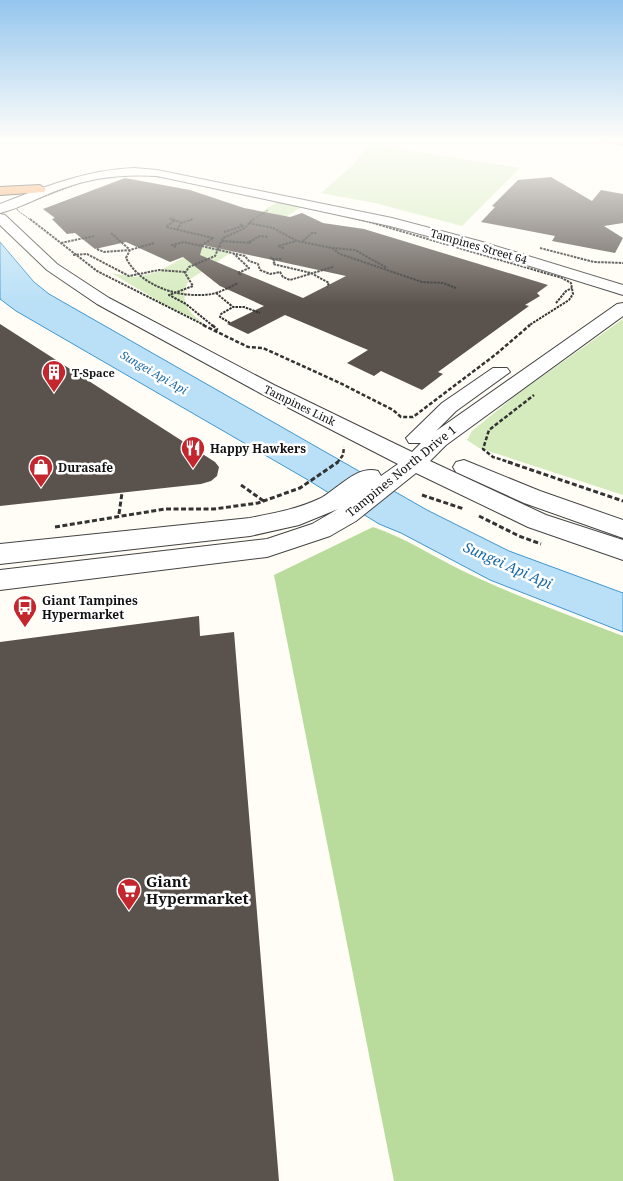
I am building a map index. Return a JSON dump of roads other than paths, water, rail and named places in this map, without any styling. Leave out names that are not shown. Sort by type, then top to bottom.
[{"type":"street","points":[[4,212],[32,194]]},
{"type":"street","points":[[4,212],[45,194]]},
{"type":"street","name":"Tampines Street 64","points":[[266,194],[392,222],[613,289]]},
{"type":"street","name":"Tampines Link","points":[[4,212],[52,267],[75,269],[413,452],[498,504],[536,521],[623,550]]},
{"type":"street","name":"Tampines Link","points":[[75,269],[242,376],[343,436],[413,452],[623,529]]},
{"type":"street","points":[[574,276],[587,284],[613,289]]},
{"type":"street","points":[[578,319],[613,289]]},
{"type":"street","name":"Tampines North Drive 1","points":[[0,554],[230,528],[290,519],[330,502],[413,452],[438,440],[498,395],[613,289]]},
{"type":"street","name":"Tampines North Drive 1","points":[[0,580],[266,548],[304,537],[347,515],[383,487],[449,406],[514,362]]},
{"type":"street","points":[[330,502],[359,458],[359,442],[343,436]]},
{"type":"street","points":[[383,487],[409,484],[467,499],[498,504]]},
{"type":"street","points":[[219,554],[221,540],[230,528]]},
{"type":"water","name":"Sungei Api Api","points":[[0,242],[34,282],[49,294],[427,510],[509,551],[623,593],[623,632],[490,580],[401,533],[379,524],[308,480],[16,311],[0,299]]},
{"type":"place","name":"T-Space","points":[[54,393]]},
{"type":"place","name":"Happy Hawkers","points":[[193,469]]},
{"type":"place","name":"Durasafe","points":[[41,488]]},
{"type":"place","name":"Giant Tampines Hypermarket","points":[[25,628]]},
{"type":"place","name":"Giant Hypermarket","points":[[129,911]]}]
